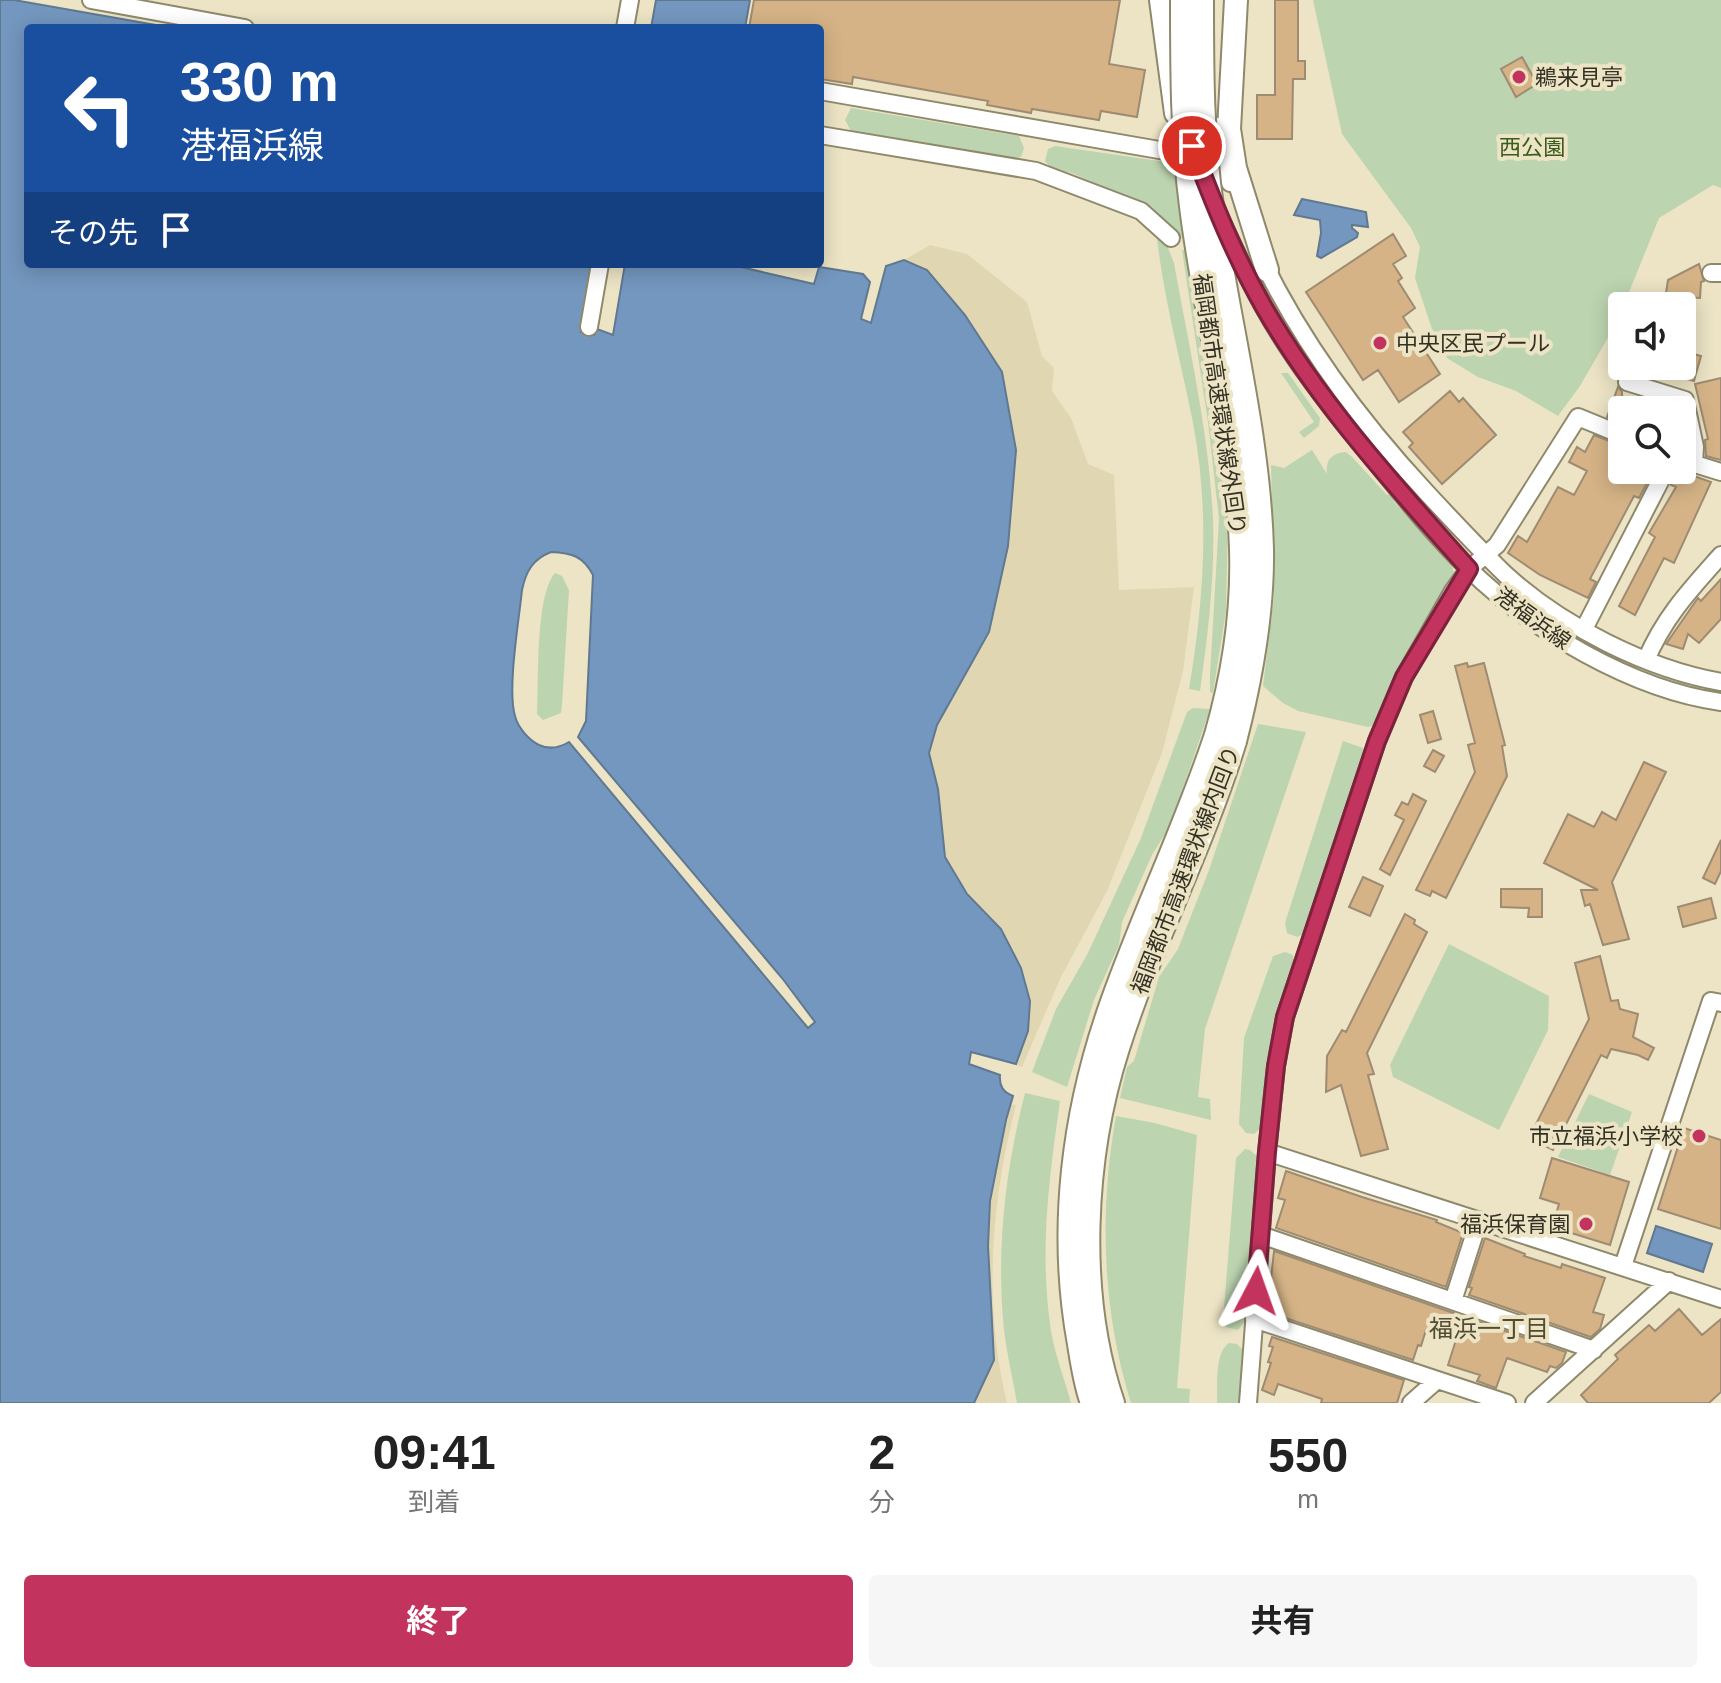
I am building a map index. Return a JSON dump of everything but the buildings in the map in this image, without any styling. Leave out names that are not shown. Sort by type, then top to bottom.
[{"type":"highway","points":[[1161,0],[1177,117],[1192,146]]},
{"type":"highway","name":"福岡都市高速環状線外回り","points":[[1092,1403],[1073,1310],[1069,1263],[1082,1178],[1087,1090],[1122,1006],[1185,824],[1226,738],[1235,644],[1241,551],[1238,503],[1191,207],[1182,91],[1183,0]]},
{"type":"highway","name":"福岡都市高速環状線内回り","points":[[1203,0],[1201,91],[1211,205],[1249,428],[1262,551],[1255,646],[1226,738]]},
{"type":"highway","points":[[1216,145],[1226,54],[1228,0]]},
{"type":"highway","points":[[1236,0],[1229,129],[1242,196],[1267,270]]},
{"type":"highway","points":[[1082,1178],[1093,1306],[1113,1403]]},
{"type":"street","points":[[91,0],[223,24]]},
{"type":"street","points":[[626,24],[630,0]]},
{"type":"street","name":"港福浜線","points":[[1183,0],[1192,146],[1215,208],[1264,308],[1351,432],[1469,569],[1511,604],[1575,648],[1664,689],[1721,702]]},
{"type":"street","name":"港福浜線","points":[[1203,0],[1203,39],[1216,145],[1243,220],[1308,344],[1351,404],[1406,470],[1487,555],[1538,600],[1584,629],[1661,667],[1721,682]]},
{"type":"street","points":[[824,92],[1165,151],[1216,145]]},
{"type":"street","points":[[824,136],[1036,171],[1141,211],[1171,238]]},
{"type":"street","points":[[589,327],[599,268]]},
{"type":"street","points":[[1627,382],[1672,396]]},
{"type":"street","points":[[1252,1402],[1254,1319],[1267,1152],[1276,1066],[1285,1017],[1377,741],[1404,677],[1469,569],[1497,545],[1578,417],[1608,429]]},
{"type":"street","points":[[1696,464],[1721,472]]},
{"type":"street","points":[[1584,629],[1659,484]]},
{"type":"street","points":[[1646,660],[1674,607],[1721,555]]},
{"type":"street","points":[[1623,1266],[1711,1001],[1721,1003]]},
{"type":"street","points":[[1267,1152],[1721,1299]]},
{"type":"street","points":[[1453,1301],[1479,1220]]},
{"type":"street","points":[[1261,1235],[1594,1350]]},
{"type":"street","points":[[1534,1403],[1669,1281]]},
{"type":"street","points":[[1254,1319],[1507,1403]]},
{"type":"street","points":[[1411,1403],[1436,1381]]},
{"type":"green space","name":"西公園","points":[[1313,0],[1721,0],[1721,188],[1713,185],[1659,218],[1629,292],[1608,292],[1608,338],[1580,386],[1558,416],[1516,391],[1478,377],[1447,358],[1432,329],[1415,278],[1420,247],[1411,228],[1342,134]]},
{"type":"green space","points":[[851,108],[1019,136],[1024,148],[1021,157],[1006,161],[851,131],[845,120]]},
{"type":"green space","points":[[1055,146],[1173,163],[1184,240],[1146,206],[1072,173],[1052,169],[1045,161],[1048,149]]},
{"type":"green space","points":[[1157,238],[1167,245],[1174,263],[1198,390],[1211,487],[1212,584],[1200,691],[1189,689],[1201,589],[1202,489],[1193,423],[1168,308]]},
{"type":"green space","points":[[1182,250],[1185,250],[1225,465],[1228,518],[1226,611],[1213,693],[1210,692],[1210,675],[1219,519]]},
{"type":"green space","points":[[1281,373],[1288,373],[1320,418],[1319,426],[1304,438],[1299,432],[1314,422]]},
{"type":"green space","points":[[1312,450],[1327,474],[1328,461],[1333,456],[1346,452],[1352,457],[1386,494],[1392,496],[1394,502],[1451,563],[1455,575],[1412,648],[1377,724],[1368,727],[1298,711],[1263,686],[1274,596],[1271,465],[1284,468]]},
{"type":"green space","points":[[555,573],[562,576],[569,590],[562,705],[561,713],[543,720],[537,714],[539,640],[544,600]]},
{"type":"green space","points":[[1193,708],[1210,709],[1170,826],[1152,855],[1122,922],[1119,945],[1094,1000],[1067,1087],[1032,1072],[1056,1009],[1088,953],[1141,838],[1187,712]]},
{"type":"green space","points":[[1258,724],[1306,732],[1205,1029],[1198,1097],[1210,1099],[1211,1120],[1120,1098],[1127,1067],[1134,1061],[1159,977],[1178,949],[1209,870]]},
{"type":"green space","points":[[1343,741],[1363,748],[1366,755],[1303,934],[1297,937],[1287,933],[1285,923]]},
{"type":"green space","points":[[1449,944],[1549,996],[1548,1030],[1499,1130],[1393,1077],[1390,1065]]},
{"type":"green space","points":[[1285,952],[1293,955],[1294,966],[1266,1062],[1261,1128],[1254,1134],[1246,1133],[1239,1124],[1244,1038],[1273,956]]},
{"type":"green space","points":[[1025,1093],[1060,1101],[1049,1187],[1047,1302],[1055,1349],[1071,1403],[1017,1403],[1005,1339],[1001,1270],[1004,1211],[1012,1152]]},
{"type":"green space","points":[[1589,1094],[1632,1112],[1610,1175],[1558,1157]]},
{"type":"green space","points":[[1116,1116],[1197,1135],[1177,1388],[1190,1389],[1189,1403],[1131,1403],[1121,1368],[1106,1260],[1107,1188]]},
{"type":"green space","points":[[1245,1149],[1259,1158],[1246,1320],[1238,1330],[1226,1327],[1223,1321],[1236,1158]]},
{"type":"green space","points":[[1229,1343],[1237,1344],[1244,1351],[1240,1403],[1217,1403],[1219,1362]]},
{"type":"sand","points":[[930,245],[967,254],[1027,302],[1042,356],[1054,368],[1052,391],[1071,418],[1088,464],[1114,475],[1119,590],[1194,587],[1183,671],[1162,753],[1107,891],[1060,979],[1022,1067],[969,1050],[964,1062],[999,1106],[1016,1105],[1001,1179],[993,1254],[995,1328],[1007,1403],[947,1403],[939,1076],[742,931],[728,914],[755,905],[960,317],[904,260]]},
{"type":"water","points":[[0,0],[150,24],[24,24],[24,268],[592,268],[581,332],[594,335],[597,329],[613,335],[624,268],[745,268],[814,284],[819,268],[863,274],[870,282],[861,319],[871,323],[886,266],[904,260],[927,270],[965,315],[1002,372],[1016,450],[1008,546],[989,632],[937,725],[929,753],[938,789],[945,857],[967,894],[1001,929],[1021,968],[1030,1001],[1028,1031],[1016,1064],[971,1052],[969,1064],[1000,1075],[1002,1088],[1013,1096],[990,1201],[988,1246],[994,1360],[974,1403],[0,1403]],"holes":[[[551,552],[581,560],[593,575],[586,721],[578,737],[782,978],[815,1022],[808,1028],[569,742],[554,748],[543,747],[531,740],[519,725],[512,689],[522,590],[528,571],[535,562]]]},
{"type":"water","points":[[656,0],[750,0],[746,24],[652,24]]},
{"type":"water","points":[[1302,199],[1366,212],[1368,227],[1352,225],[1358,233],[1357,237],[1321,258],[1317,256],[1320,220],[1294,215]]},
{"type":"water","points":[[1656,1226],[1712,1244],[1703,1272],[1647,1253]]},
{"type":"place","name":"鵜来見亭","points":[[1519,77]]},
{"type":"place","name":"中央区民プール","points":[[1380,343]]},
{"type":"place","name":"市立福浜小学校","points":[[1699,1136]]},
{"type":"place","name":"福浜保育園","points":[[1586,1224]]},
{"type":"district","name":"福浜一丁目","points":[[1489,1329]]},
{"type":"route","points":[[1192,146],[1215,208],[1244,269],[1264,308],[1294,354],[1351,432],[1469,569],[1404,677],[1377,741],[1285,1017],[1276,1066],[1256,1291]]}]
